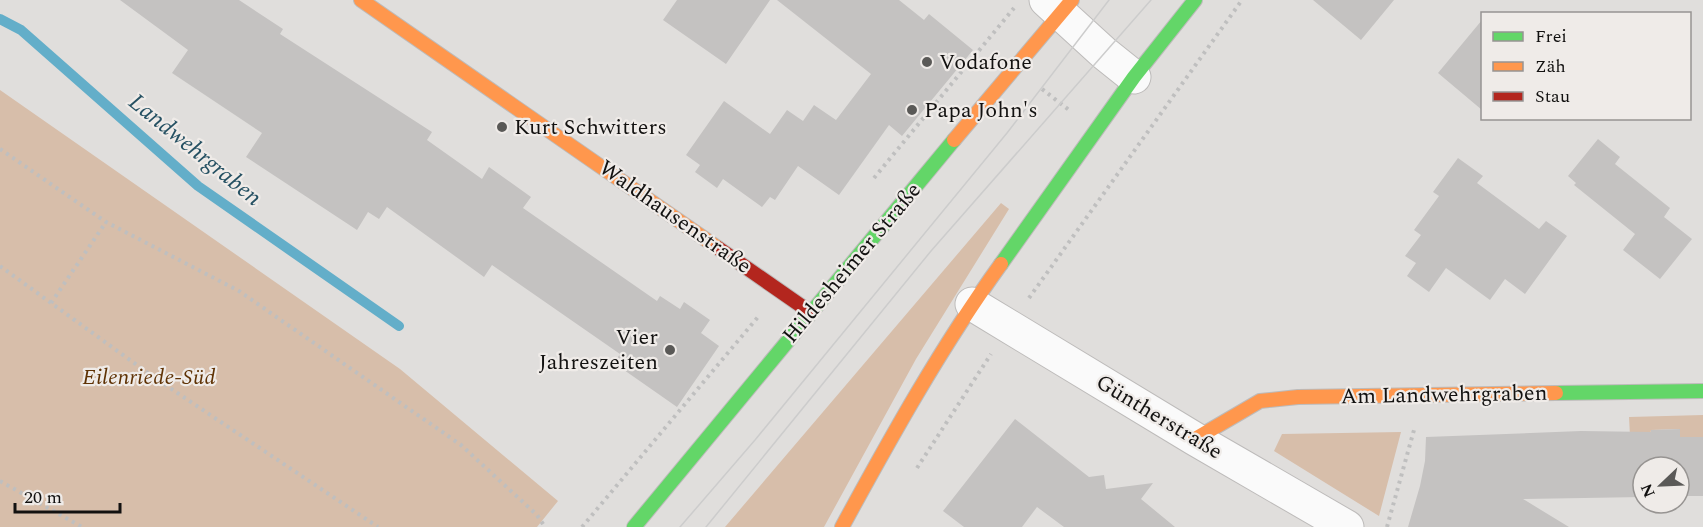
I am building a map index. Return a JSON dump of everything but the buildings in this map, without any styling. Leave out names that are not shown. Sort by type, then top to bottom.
[{"type":"main road","name":"Waldhausenstraße","points":[[361,0],[810,312]]},
{"type":"main road","points":[[842,527],[898,425],[972,304],[1134,77],[1195,0]]},
{"type":"main road","name":"Hildesheimer Straße","points":[[634,527],[756,381],[810,312],[1015,68],[1060,4]]},
{"type":"main road","name":"Am Landwehrgraben","points":[[1195,438],[1260,401],[1310,397],[1703,391]]},
{"type":"street","points":[[1060,4],[1104,53],[1134,77]]},
{"type":"street","name":"Güntherstraße","points":[[972,304],[1347,527]]},
{"type":"path","points":[[911,477],[1008,326],[1242,0]]},
{"type":"path","points":[[985,43],[1129,158]]},
{"type":"path","points":[[0,149],[106,222],[239,291],[423,418],[461,446],[537,515],[545,527]]},
{"type":"path","points":[[51,303],[106,222]]},
{"type":"path","points":[[0,266],[152,376],[378,527]]},
{"type":"path","points":[[1387,527],[1417,421]]},
{"type":"path","points":[[0,481],[82,527]]},
{"type":"green space","name":"Eilenriede-Süd","points":[[0,90],[400,369],[558,501],[537,527],[0,527]]},
{"type":"green space","points":[[1001,203],[1009,209],[916,359],[824,527],[725,527]]},
{"type":"green space","points":[[1703,415],[1703,437],[1680,437],[1679,429],[1651,430],[1650,438],[1630,436],[1629,417]]},
{"type":"green space","points":[[1401,432],[1379,516],[1274,451],[1282,434]]},
{"type":"waterway","name":"Landwehrgraben","points":[[0,19],[21,30],[198,186],[399,326]]},
{"type":"tram line","points":[[680,527],[755,440],[1007,133],[1109,0]]},
{"type":"tram line","points":[[706,527],[931,251],[1151,0]]},
{"type":"traffic: fast","points":[[1001,264],[1134,77],[1195,0]]},
{"type":"traffic: fast","points":[[634,527],[954,140]]},
{"type":"traffic: fast","points":[[1556,393],[1703,391]]},
{"type":"traffic: slow","points":[[361,0],[718,248]]},
{"type":"traffic: slow","points":[[954,140],[1072,0]]},
{"type":"traffic: slow","points":[[842,527],[937,360],[1001,264]]},
{"type":"traffic: slow","points":[[1195,439],[1260,401],[1298,397],[1556,393]]},
{"type":"traffic: jam","points":[[718,248],[810,312]]},
{"type":"place","name":"Vodafone","points":[[927,62]]},
{"type":"place","name":"Papa John's","points":[[912,110]]},
{"type":"place","name":"Kurt Schwitters","points":[[502,127]]},
{"type":"place","name":"Vier Jahreszeiten","points":[[670,350]]}]
